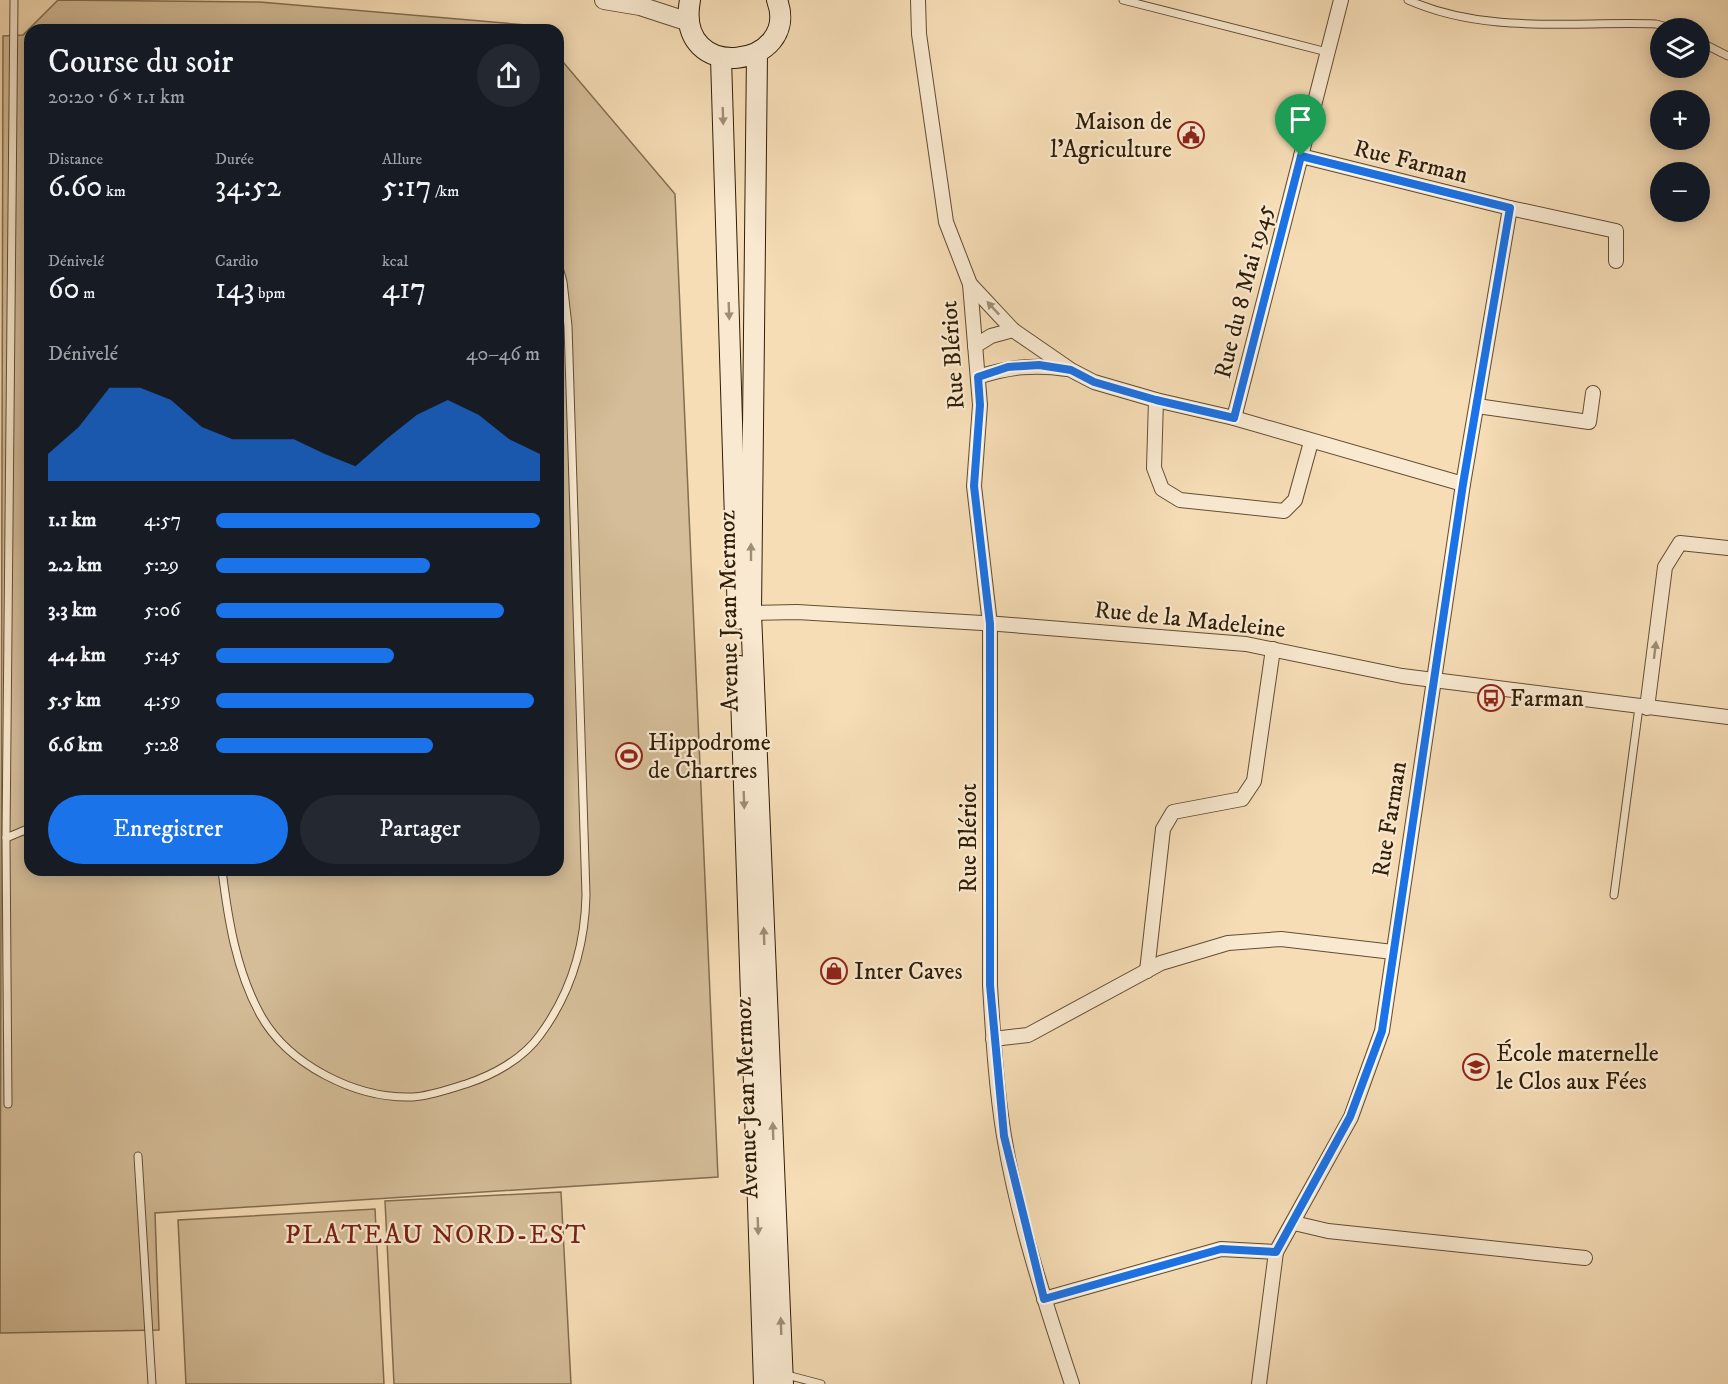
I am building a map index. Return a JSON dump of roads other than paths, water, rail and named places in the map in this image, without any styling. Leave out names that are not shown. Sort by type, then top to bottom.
[{"type":"main road","points":[[690,0],[688,22],[700,45],[721,58],[734,60],[757,53],[768,44],[776,32],[779,18],[777,0]]},
{"type":"main road","name":"Avenue Jean Mermoz","points":[[757,53],[751,614],[783,1379]]},
{"type":"main road","name":"Avenue Jean Mermoz","points":[[721,58],[764,1384]]},
{"type":"street","points":[[604,0],[640,6],[688,22]]},
{"type":"street","points":[[918,0],[919,34],[946,222],[970,284],[1013,330],[1071,370],[1094,382],[1156,400],[1234,418],[1463,484]]},
{"type":"street","name":"Rue du 8 Mai 1945","points":[[1234,418],[1341,0]]},
{"type":"street","name":"Rue Farman","points":[[1301,156],[1510,208],[1617,231],[1616,261]]},
{"type":"street","name":"Rue Farman","points":[[1276,1252],[1294,1223],[1313,1182],[1350,1117],[1382,1031],[1463,484],[1510,208]]},
{"type":"street","name":"Rue Blériot","points":[[970,284],[980,405],[974,486],[990,624],[990,985],[993,1039],[1004,1136],[1044,1299],[1072,1384]]},
{"type":"street","points":[[975,346],[991,336],[1013,330]]},
{"type":"street","points":[[978,377],[1008,367],[1028,366],[1071,370]]},
{"type":"street","points":[[1477,406],[1588,422],[1593,393]]},
{"type":"street","points":[[1156,400],[1154,468],[1162,489],[1180,500],[1284,511],[1295,500],[1311,442]]},
{"type":"street","points":[[1643,707],[1665,567],[1680,543],[1728,548]]},
{"type":"street","name":"Rue de la Madeleine","points":[[751,614],[797,612],[1234,643],[1273,648],[1434,681],[1728,717]]},
{"type":"street","points":[[1146,971],[1163,829],[1173,812],[1242,799],[1254,781],[1273,648]]},
{"type":"street","points":[[993,1039],[1028,1035],[1161,963],[1227,943],[1281,939],[1393,952]]},
{"type":"street","points":[[1294,1223],[1328,1231],[1585,1258]]},
{"type":"street","points":[[1044,1299],[1221,1249],[1276,1252],[1259,1384]]},
{"type":"lane","points":[[8,1104],[6,838],[14,0]]},
{"type":"lane","points":[[1123,0],[1327,52]]},
{"type":"lane","points":[[1408,0],[1428,9],[1473,20],[1536,25],[1650,24]]},
{"type":"lane","points":[[1710,47],[1728,56]]},
{"type":"lane","points":[[223,876],[233,940],[244,978],[261,1015],[284,1043],[310,1065],[339,1082],[371,1093],[413,1096],[450,1089],[487,1077],[512,1061],[540,1036],[574,972],[583,941],[586,895],[568,326],[564,291]]},
{"type":"lane","points":[[1614,895],[1643,707]]},
{"type":"lane","points":[[6,838],[24,830]]},
{"type":"lane","points":[[138,1156],[152,1384]]},
{"type":"lane","points":[[783,1379],[821,1384]]},
{"type":"place","name":"Maison de l'Agriculture","points":[[1191,135]]},
{"type":"place","name":"Farman","points":[[1491,698]]},
{"type":"place","name":"Hippodrome de Chartres","points":[[629,756]]},
{"type":"place","name":"Inter Caves","points":[[834,971]]},
{"type":"place","name":"École maternelle le Clos aux Fées","points":[[1476,1067]]},
{"type":"district","name":"PLATEAU NORD-EST","points":[[436,1234]]}]
